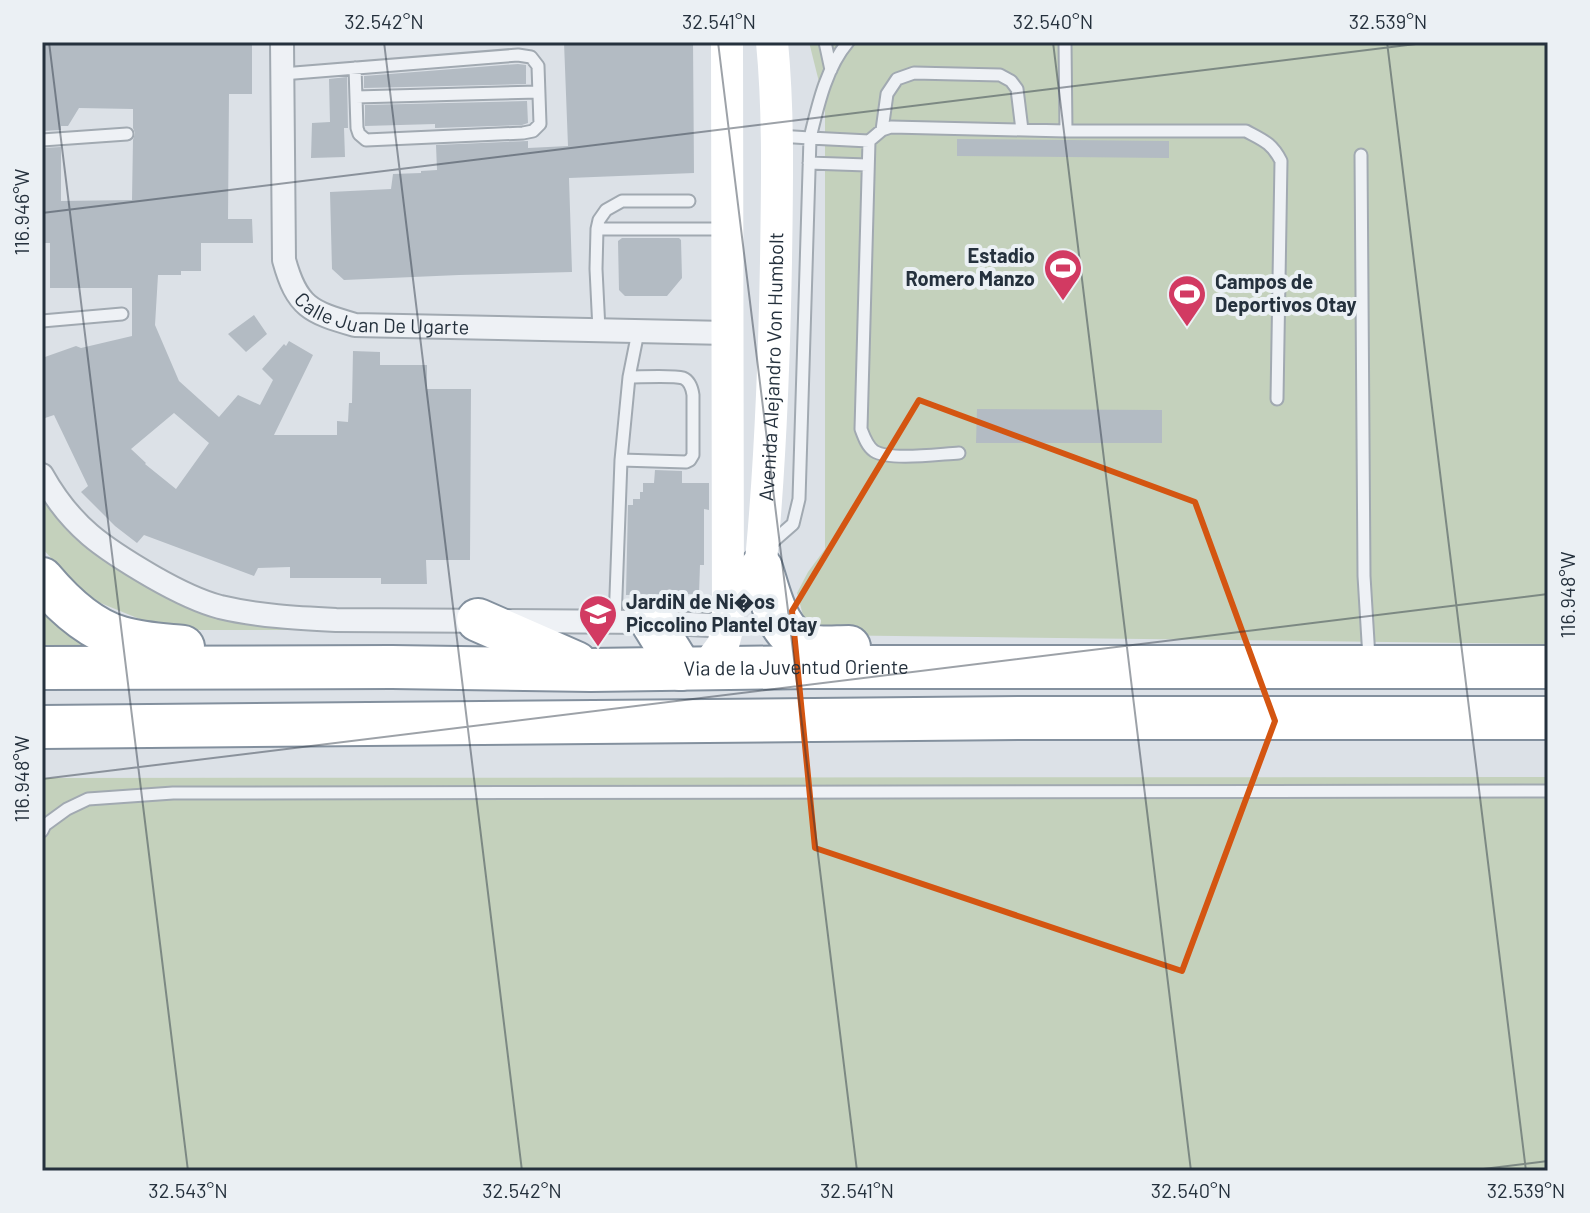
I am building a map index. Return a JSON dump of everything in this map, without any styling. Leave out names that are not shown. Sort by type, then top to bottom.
[{"type":"highway","points":[[762,559],[772,603],[781,623],[793,639],[811,646],[1304,648],[1358,666]]},
{"type":"highway","points":[[42,579],[77,615],[121,638],[144,643],[392,667]]},
{"type":"highway","points":[[478,620],[591,670]]},
{"type":"highway","points":[[633,622],[693,668]]},
{"type":"highway","name":"Via de la Juventud Oriente","points":[[42,668],[1548,667]]},
{"type":"highway","points":[[46,725],[1012,718],[1548,718]]},
{"type":"main road","name":"Avenida Alejandro Von Humbolt","points":[[693,668],[723,645],[728,626],[727,42]]},
{"type":"main road","name":"Avenida Alejandro Von Humbolt","points":[[772,42],[778,136],[774,361],[759,619],[767,639],[780,654],[808,667]]},
{"type":"street","name":"Calle Juan De Ugarte","points":[[282,42],[284,260],[290,284],[302,302],[326,317],[355,325],[727,333]]},
{"type":"street","points":[[42,475],[71,517],[92,539],[170,586],[219,607],[290,618],[336,620],[633,622],[728,626]]},
{"type":"lane","points":[[825,42],[831,70]]},
{"type":"lane","points":[[762,559],[793,524],[799,499],[810,138],[819,100],[831,70],[848,42]]},
{"type":"lane","points":[[1065,42],[1066,131]]},
{"type":"lane","points":[[282,74],[355,68],[518,55],[531,57],[538,66],[540,124],[533,131],[366,140],[357,128],[355,68]]},
{"type":"lane","points":[[882,130],[887,94],[897,79],[914,73],[1000,75],[1017,89],[1022,130]]},
{"type":"lane","points":[[356,97],[538,92]]},
{"type":"lane","points":[[778,136],[869,141],[891,127],[1246,131],[1264,140],[1275,149],[1281,161],[1277,399]]},
{"type":"lane","points":[[42,140],[127,134]]},
{"type":"lane","points":[[869,141],[861,429],[867,444],[874,451],[889,456],[959,453]]},
{"type":"lane","points":[[1358,666],[1364,576],[1361,155]]},
{"type":"lane","points":[[809,163],[867,165]]},
{"type":"lane","points":[[599,330],[596,269],[599,220],[606,210],[622,201],[689,201]]},
{"type":"lane","points":[[597,229],[728,229]]},
{"type":"lane","points":[[42,321],[122,314]]},
{"type":"lane","points":[[633,622],[621,460],[629,377],[638,332]]},
{"type":"lane","points":[[621,460],[686,462],[693,455],[693,395],[688,382],[681,378],[629,377]]},
{"type":"lane","points":[[42,831],[45,825],[67,809],[88,799],[173,793],[1548,791]]},
{"type":"highlighted area","points":[[919,400],[1195,502],[1275,721],[1182,971],[815,848],[792,611]]},
{"type":"green space","name":"Campos de Deportivos Otay","points":[[809,42],[1548,42],[1548,644],[814,635],[804,619],[797,593],[825,549],[825,106]]},
{"type":"green space","points":[[42,493],[70,532],[116,569],[179,599],[434,630],[196,630],[152,624],[98,602],[80,590],[42,548]]},
{"type":"green space","points":[[42,594],[149,651],[42,650]]},
{"type":"green space","points":[[1548,777],[1548,1171],[42,1171],[42,778]]},
{"type":"building","points":[[42,42],[252,42],[252,94],[229,94],[228,219],[252,219],[253,243],[201,243],[201,271],[158,275],[155,325],[179,381],[219,417],[238,395],[260,405],[273,380],[262,369],[284,344],[286,346],[289,341],[313,355],[274,435],[337,435],[337,421],[348,422],[349,403],[352,403],[353,351],[380,352],[380,365],[427,365],[427,389],[471,389],[470,560],[426,560],[427,584],[381,584],[381,578],[290,578],[290,567],[258,568],[254,576],[144,535],[137,543],[81,492],[88,486],[54,415],[42,419],[42,358],[76,346],[81,348],[132,336],[132,288],[50,288],[50,243],[42,243],[42,148],[61,147],[61,201],[132,200],[133,109],[79,108],[68,126],[61,126],[61,130],[42,131]],"holes":[[[174,413],[209,443],[176,489],[131,449]]]},
{"type":"building","points":[[564,42],[693,42],[694,173],[569,178],[572,272],[344,280],[332,269],[330,192],[391,189],[393,174],[437,170],[436,145],[528,141],[528,148],[568,146]]},
{"type":"building","points":[[526,65],[526,84],[364,88],[364,76]]},
{"type":"building","points":[[347,77],[345,157],[311,158],[312,123],[330,122],[329,79]]},
{"type":"building","points":[[527,101],[528,123],[522,125],[435,128],[435,124],[365,126],[365,105]]},
{"type":"building","points":[[957,139],[1169,141],[1169,158],[957,156]]},
{"type":"building","points":[[622,238],[681,240],[682,278],[667,296],[625,296],[619,290],[618,241]]},
{"type":"building","points":[[254,315],[267,334],[246,352],[228,334]]},
{"type":"building","points":[[977,409],[1162,410],[1162,443],[976,443]]},
{"type":"building","points":[[655,470],[682,471],[682,483],[709,483],[709,510],[704,509],[704,565],[700,565],[699,594],[626,595],[628,505],[633,505],[633,499],[640,499],[643,483],[654,483]]},
{"type":"place","name":"Estadio Romero Manzo","points":[[1063,302]]},
{"type":"place","name":"Campos de Deportivos Otay","points":[[1187,328]]},
{"type":"place","name":"JardiN de Ni�os Piccolino Plantel Otay","points":[[598,648]]}]
